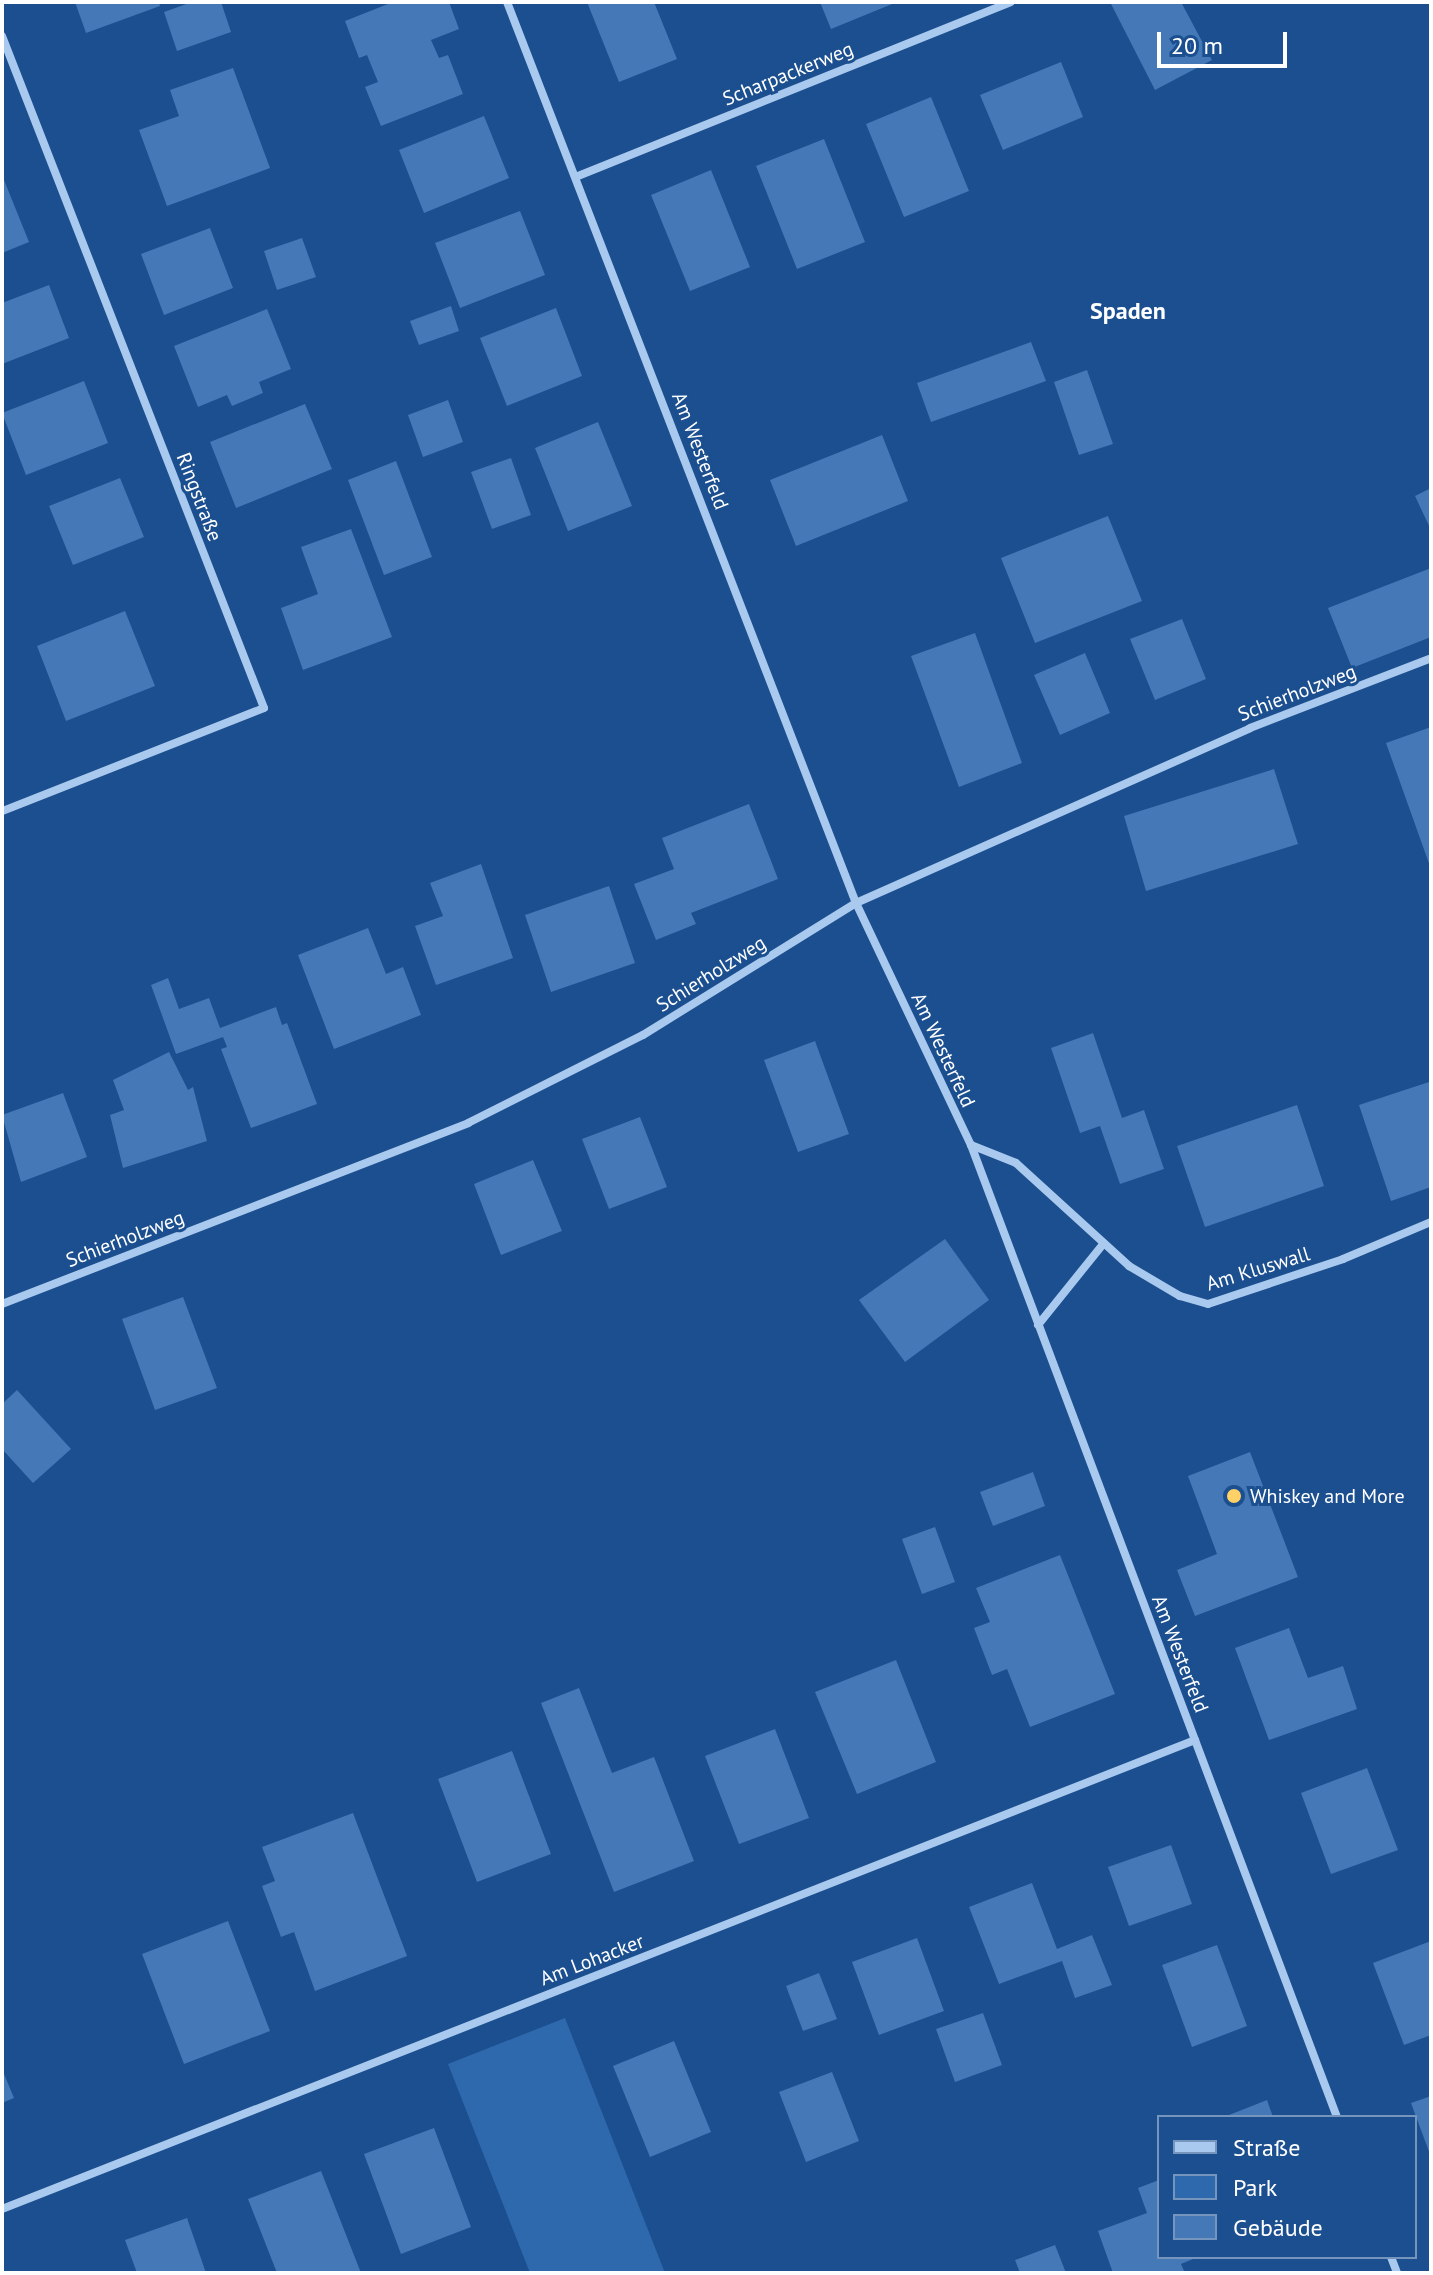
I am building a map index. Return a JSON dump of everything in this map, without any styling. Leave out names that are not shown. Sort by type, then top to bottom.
[{"type":"street","name":"Am Westerfeld","points":[[507,2],[578,176],[856,903],[971,1145],[1336,2115]]},
{"type":"street","name":"Scharpackerweg","points":[[578,176],[1010,2]]},
{"type":"street","name":"Ringstraße","points":[[2,36],[264,708],[2,811]]},
{"type":"street","name":"Schierholzweg","points":[[2,1304],[468,1123],[643,1035],[856,903],[1250,728],[1431,658]]},
{"type":"street","name":"Am Kluswall","points":[[971,1145],[1016,1163],[1129,1266],[1180,1296],[1208,1304],[1343,1259],[1431,1222]]},
{"type":"street","points":[[1038,1325],[1104,1243]]},
{"type":"street","name":"Am Lohacker","points":[[2,2209],[1195,1740]]},
{"type":"green space","points":[[565,2018],[665,2273],[530,2273],[448,2064]]},
{"type":"building","points":[[75,2],[159,2],[160,6],[86,33]]},
{"type":"building","points":[[192,2],[221,2],[231,32],[177,51],[164,12]]},
{"type":"building","points":[[393,2],[449,2],[459,29],[431,40],[439,58],[448,55],[463,94],[381,126],[365,87],[378,82],[367,55],[359,58],[345,21]]},
{"type":"building","points":[[587,2],[654,2],[677,59],[619,82]]},
{"type":"building","points":[[820,2],[897,2],[831,29]]},
{"type":"building","points":[[1110,2],[1181,2],[1212,60],[1155,90]]},
{"type":"building","points":[[1061,62],[1083,117],[1003,150],[980,95]]},
{"type":"building","points":[[233,68],[270,168],[167,206],[139,130],[179,116],[170,90]]},
{"type":"building","points":[[931,97],[969,191],[904,217],[866,124]]},
{"type":"building","points":[[484,116],[509,178],[424,213],[399,150]]},
{"type":"building","points":[[824,139],[865,242],[797,269],[756,166]]},
{"type":"building","points":[[711,170],[750,267],[690,291],[651,195]]},
{"type":"building","points":[[2,175],[29,242],[2,253]]},
{"type":"building","points":[[520,211],[545,275],[460,308],[435,243]]},
{"type":"building","points":[[210,228],[233,288],[164,315],[141,254]]},
{"type":"building","points":[[302,238],[316,277],[277,290],[264,251]]},
{"type":"building","points":[[49,285],[69,338],[2,364],[2,303]]},
{"type":"building","points":[[451,306],[459,331],[419,345],[410,321]]},
{"type":"building","points":[[556,308],[582,376],[507,406],[480,338]]},
{"type":"building","points":[[267,309],[291,369],[259,382],[263,393],[232,406],[227,395],[198,407],[174,346]]},
{"type":"building","points":[[1031,342],[1046,381],[931,422],[917,383]]},
{"type":"building","points":[[1087,370],[1113,444],[1079,455],[1054,382]]},
{"type":"building","points":[[84,381],[108,443],[26,475],[2,413]]},
{"type":"building","points":[[448,400],[463,442],[423,457],[408,415]]},
{"type":"building","points":[[305,404],[332,469],[236,508],[210,442]]},
{"type":"building","points":[[598,422],[632,506],[568,531],[535,448]]},
{"type":"building","points":[[882,435],[908,501],[796,546],[770,480]]},
{"type":"building","points":[[511,458],[531,515],[492,529],[471,472]]},
{"type":"building","points":[[396,461],[432,557],[384,575],[348,480]]},
{"type":"building","points":[[120,478],[144,537],[73,565],[49,506]]},
{"type":"building","points":[[1431,488],[1431,530],[1415,496]]},
{"type":"building","points":[[1108,516],[1142,601],[1035,643],[1001,558]]},
{"type":"building","points":[[351,529],[392,637],[303,670],[281,608],[318,594],[301,547]]},
{"type":"building","points":[[1431,568],[1431,637],[1352,668],[1328,608]]},
{"type":"building","points":[[125,611],[155,686],[66,721],[37,646]]},
{"type":"building","points":[[1182,619],[1206,679],[1155,700],[1130,639]]},
{"type":"building","points":[[975,633],[1022,763],[959,787],[911,656]]},
{"type":"building","points":[[1085,653],[1110,713],[1060,735],[1034,675]]},
{"type":"building","points":[[1431,727],[1431,869],[1386,743]]},
{"type":"building","points":[[1274,769],[1298,844],[1146,891],[1124,816]]},
{"type":"building","points":[[749,804],[778,879],[691,913],[696,924],[656,940],[634,884],[674,869],[662,838]]},
{"type":"building","points":[[481,864],[513,958],[436,985],[415,926],[443,916],[430,883]]},
{"type":"building","points":[[609,886],[635,963],[551,992],[525,915]]},
{"type":"building","points":[[368,928],[386,974],[403,967],[421,1015],[334,1049],[298,955]]},
{"type":"building","points":[[168,978],[179,1009],[209,998],[220,1028],[276,1007],[282,1025],[287,1023],[317,1104],[251,1128],[221,1049],[227,1047],[223,1037],[176,1054],[151,985]]},
{"type":"building","points":[[1093,1033],[1122,1118],[1144,1110],[1164,1169],[1120,1184],[1100,1126],[1080,1133],[1051,1048]]},
{"type":"building","points":[[815,1041],[849,1134],[798,1152],[764,1060]]},
{"type":"building","points":[[169,1052],[188,1090],[193,1087],[207,1141],[123,1168],[110,1115],[124,1110],[113,1080]]},
{"type":"building","points":[[1429,1082],[1431,1187],[1391,1201],[1359,1105]]},
{"type":"building","points":[[63,1093],[87,1157],[21,1182],[2,1115]]},
{"type":"building","points":[[1297,1105],[1324,1186],[1205,1227],[1177,1146]]},
{"type":"building","points":[[640,1117],[667,1187],[609,1209],[582,1139]]},
{"type":"building","points":[[533,1160],[562,1231],[501,1255],[474,1184]]},
{"type":"building","points":[[945,1239],[989,1300],[905,1362],[859,1300]]},
{"type":"building","points":[[183,1297],[217,1388],[155,1410],[122,1319]]},
{"type":"building","points":[[17,1390],[71,1449],[33,1483],[2,1449],[2,1404]]},
{"type":"building","points":[[1250,1452],[1298,1577],[1195,1616],[1177,1570],[1217,1554],[1188,1476]]},
{"type":"building","points":[[1033,1472],[1045,1506],[993,1526],[980,1492]]},
{"type":"building","points":[[935,1527],[955,1582],[922,1594],[902,1539]]},
{"type":"building","points":[[1060,1555],[1115,1694],[1030,1727],[1007,1669],[992,1675],[974,1628],[990,1622],[976,1588]]},
{"type":"building","points":[[1289,1628],[1308,1678],[1343,1666],[1357,1709],[1269,1740],[1235,1648]]},
{"type":"building","points":[[896,1660],[936,1762],[857,1794],[815,1692]]},
{"type":"building","points":[[579,1688],[612,1773],[654,1757],[694,1861],[614,1892],[541,1703]]},
{"type":"building","points":[[775,1729],[809,1818],[739,1844],[705,1756]]},
{"type":"building","points":[[512,1751],[551,1854],[477,1882],[438,1779]]},
{"type":"building","points":[[1367,1768],[1398,1850],[1331,1874],[1301,1793]]},
{"type":"building","points":[[353,1813],[407,1956],[315,1991],[294,1932],[281,1937],[262,1886],[275,1881],[262,1847]]},
{"type":"building","points":[[1171,1845],[1192,1904],[1129,1926],[1108,1867]]},
{"type":"building","points":[[1032,1883],[1057,1949],[1092,1935],[1112,1985],[1075,1998],[1062,1961],[999,1984],[969,1907]]},
{"type":"building","points":[[228,1921],[270,2031],[184,2064],[142,1954]]},
{"type":"building","points":[[917,1938],[944,2011],[879,2035],[852,1962]]},
{"type":"building","points":[[1431,1941],[1431,2035],[1404,2045],[1373,1963]]},
{"type":"building","points":[[1217,1945],[1247,2026],[1192,2047],[1162,1965]]},
{"type":"building","points":[[819,1973],[837,2019],[803,2031],[786,1986]]},
{"type":"building","points":[[983,2013],[1002,2065],[955,2082],[936,2029]]},
{"type":"building","points":[[674,2041],[711,2132],[650,2157],[613,2066]]},
{"type":"building","points":[[2,2069],[14,2098],[2,2103]]},
{"type":"building","points":[[832,2072],[859,2141],[806,2162],[779,2092]]},
{"type":"building","points":[[1431,2096],[1431,2157],[1417,2115],[1411,2103]]},
{"type":"building","points":[[1267,2100],[1272,2115],[1229,2115]]},
{"type":"building","points":[[434,2128],[471,2227],[401,2254],[364,2154]]},
{"type":"building","points":[[321,2171],[361,2273],[277,2273],[248,2199]]},
{"type":"building","points":[[1157,2181],[1157,2259],[1193,2259],[1181,2264],[1185,2273],[1113,2273],[1098,2231],[1147,2213],[1138,2188]]},
{"type":"building","points":[[187,2218],[206,2273],[137,2273],[125,2240]]},
{"type":"building","points":[[1055,2245],[1066,2273],[1020,2273],[1015,2260]]},
{"type":"place","name":"Whiskey and More","points":[[1234,1496]]},
{"type":"district","name":"Spaden","points":[[1128,311]]}]
